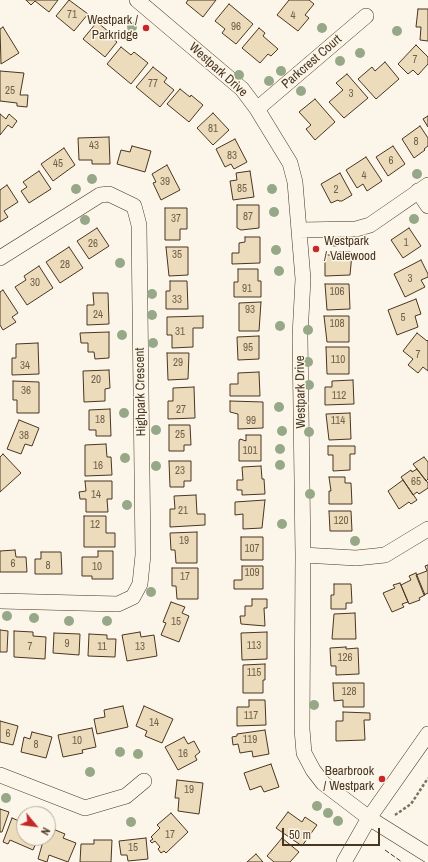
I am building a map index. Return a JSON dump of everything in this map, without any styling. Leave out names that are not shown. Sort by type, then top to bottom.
[{"type":"street","name":"Westpark Drive","points":[[145,2],[242,89],[257,109],[290,163],[295,182],[303,279],[300,336],[304,556],[302,729],[304,753],[313,770],[323,783],[369,818],[428,855]]},
{"type":"street","name":"Parkcrest Court","points":[[257,109],[366,16]]},
{"type":"street","points":[[299,230],[356,228],[370,225],[423,188],[428,206]]},
{"type":"street","name":"Highpark Crescent","points":[[0,258],[100,195],[109,194],[134,206],[139,225],[143,555],[140,584],[133,597],[118,604],[0,601]]},
{"type":"street","points":[[304,556],[356,558],[385,555],[428,529]]},
{"type":"street","points":[[344,862],[369,818],[428,734]]},
{"type":"street","points":[[0,775],[85,808],[126,796],[144,781]]},
{"type":"path","points":[[395,815],[411,804],[428,778]]},
{"type":"building","points":[[26,0],[58,0],[49,12],[35,1],[31,5]]},
{"type":"building","points":[[69,0],[88,14],[74,31],[56,16]]},
{"type":"building","points":[[188,0],[216,0],[203,17],[186,3]]},
{"type":"building","points":[[289,0],[309,0],[314,4],[305,15],[309,18],[298,31],[277,15]]},
{"type":"building","points":[[229,4],[253,24],[236,44],[222,33],[225,29],[215,21]]},
{"type":"building","points":[[418,9],[428,9],[428,41],[420,40],[421,27],[416,27]]},
{"type":"building","points":[[97,22],[109,32],[107,34],[117,42],[105,57],[83,39]]},
{"type":"building","points":[[3,27],[19,53],[1,64],[0,29]]},
{"type":"building","points":[[259,28],[265,33],[263,36],[278,49],[271,56],[268,54],[260,63],[242,48]]},
{"type":"building","points":[[416,45],[428,57],[428,64],[418,75],[413,70],[408,74],[398,64]]},
{"type":"building","points":[[121,47],[131,55],[134,52],[148,63],[131,84],[107,64]]},
{"type":"building","points":[[385,62],[399,79],[376,99],[358,79],[372,67],[375,71]]},
{"type":"building","points":[[153,67],[167,78],[164,82],[174,90],[160,107],[136,87]]},
{"type":"building","points":[[0,71],[24,73],[20,95],[28,95],[27,107],[17,106],[17,103],[0,101]]},
{"type":"building","points":[[347,74],[368,98],[344,118],[329,102],[343,90],[336,83]]},
{"type":"building","points":[[180,89],[190,97],[191,95],[203,105],[189,122],[167,104]]},
{"type":"building","points":[[315,99],[335,122],[315,140],[306,129],[311,125],[299,112]]},
{"type":"building","points":[[213,113],[229,130],[213,145],[197,128]]},
{"type":"building","points":[[0,114],[6,119],[9,114],[17,121],[12,128],[8,125],[0,135]]},
{"type":"building","points":[[428,116],[428,127],[423,119]]},
{"type":"building","points":[[420,126],[428,138],[428,146],[414,158],[402,139]]},
{"type":"building","points":[[109,137],[110,164],[92,164],[92,160],[79,160],[78,138]]},
{"type":"building","points":[[235,139],[247,162],[234,169],[231,164],[225,167],[216,149]]},
{"type":"building","points":[[132,146],[151,151],[145,172],[117,164],[121,150],[130,152]]},
{"type":"building","points":[[393,146],[405,164],[388,176],[376,157]]},
{"type":"building","points":[[64,148],[75,165],[53,181],[41,164]]},
{"type":"building","points":[[366,157],[382,181],[367,191],[363,184],[357,188],[346,170]]},
{"type":"building","points":[[167,165],[180,190],[161,200],[153,183],[156,182],[152,174]]},
{"type":"building","points":[[39,171],[51,189],[29,203],[21,191],[27,187],[23,182]]},
{"type":"building","points":[[250,171],[254,197],[233,200],[230,181],[237,180],[236,173]]},
{"type":"building","points":[[340,173],[352,195],[342,201],[338,200],[331,203],[321,184]]},
{"type":"building","points":[[7,185],[18,202],[4,211],[8,217],[0,222],[0,190]]},
{"type":"building","points":[[237,205],[259,205],[259,228],[241,230],[237,228]]},
{"type":"building","points":[[165,208],[187,208],[187,229],[180,229],[180,240],[165,240]]},
{"type":"building","points":[[97,228],[109,246],[89,259],[77,241]]},
{"type":"building","points":[[409,228],[421,246],[403,258],[391,240]]},
{"type":"building","points":[[245,237],[260,237],[260,263],[232,264],[232,253],[239,253],[239,243],[245,242]]},
{"type":"building","points":[[69,247],[83,268],[60,283],[46,262]]},
{"type":"building","points":[[166,247],[188,247],[188,275],[169,276]]},
{"type":"building","points":[[336,252],[351,252],[350,275],[325,276],[325,255],[336,255]]},
{"type":"building","points":[[421,260],[428,274],[428,277],[421,280],[425,287],[405,297],[394,274]]},
{"type":"building","points":[[39,266],[53,288],[27,305],[15,287],[26,280],[24,276]]},
{"type":"building","points":[[238,269],[258,269],[258,281],[261,281],[261,297],[234,297],[234,282],[238,282]]},
{"type":"building","points":[[170,281],[187,281],[188,309],[166,309],[166,291],[170,291]]},
{"type":"building","points":[[325,284],[349,284],[350,309],[327,310]]},
{"type":"building","points":[[3,290],[18,313],[12,317],[16,322],[3,330],[0,325],[0,292]]},
{"type":"building","points":[[93,293],[108,293],[109,324],[87,325],[87,305],[94,305]]},
{"type":"building","points":[[416,299],[421,314],[415,316],[418,327],[397,335],[388,310]]},
{"type":"building","points":[[261,302],[259,331],[239,331],[239,303]]},
{"type":"building","points":[[203,316],[203,328],[193,328],[193,347],[172,348],[172,335],[167,335],[167,317]]},
{"type":"building","points":[[324,316],[349,316],[349,342],[327,342]]},
{"type":"building","points":[[109,332],[109,358],[95,359],[94,352],[88,352],[88,343],[81,343],[80,333]]},
{"type":"building","points":[[417,333],[427,341],[428,340],[428,371],[423,367],[418,373],[408,365],[413,359],[403,351]]},
{"type":"building","points":[[259,336],[259,359],[238,360],[237,337]]},
{"type":"building","points":[[38,343],[39,374],[12,375],[12,358],[16,358],[16,344]]},
{"type":"building","points":[[326,347],[349,347],[349,374],[327,374]]},
{"type":"building","points":[[167,353],[189,353],[188,379],[168,380]]},
{"type":"building","points":[[109,370],[110,388],[105,389],[105,401],[84,402],[83,371]]},
{"type":"building","points":[[259,372],[260,396],[230,396],[230,384],[238,384],[238,373]]},
{"type":"building","points":[[353,380],[354,404],[325,405],[325,387],[332,387],[332,381]]},
{"type":"building","points":[[13,381],[39,382],[39,413],[17,413],[17,400],[13,400]]},
{"type":"building","points":[[194,387],[195,418],[168,419],[168,401],[173,401],[173,388]]},
{"type":"building","points":[[230,401],[263,402],[263,428],[238,429],[238,414],[230,412]]},
{"type":"building","points":[[110,409],[111,436],[96,436],[96,430],[89,430],[89,410]]},
{"type":"building","points":[[350,413],[351,439],[329,440],[326,414]]},
{"type":"building","points":[[19,420],[39,428],[32,446],[25,444],[21,454],[7,449]]},
{"type":"building","points":[[169,425],[190,425],[191,445],[184,445],[184,451],[169,451]]},
{"type":"building","points":[[246,435],[261,435],[261,461],[239,461],[239,441],[240,439],[246,441]]},
{"type":"building","points":[[106,444],[107,457],[111,457],[112,475],[85,476],[85,445]]},
{"type":"building","points":[[328,446],[355,446],[355,454],[350,454],[350,470],[333,471],[333,455],[328,455]]},
{"type":"building","points":[[3,454],[21,473],[0,492],[0,457]]},
{"type":"building","points":[[424,457],[428,462],[428,479],[426,481],[413,464]]},
{"type":"building","points":[[169,461],[191,461],[191,481],[184,481],[184,487],[170,487]]},
{"type":"building","points":[[261,466],[265,494],[242,495],[242,490],[237,490],[237,480],[243,480],[242,467]]},
{"type":"building","points":[[417,469],[428,483],[428,488],[419,494],[417,492],[413,495],[401,477],[411,470],[412,472]]},
{"type":"building","points":[[329,477],[345,477],[345,483],[351,483],[352,504],[329,504],[329,491],[331,491]]},
{"type":"building","points":[[403,480],[417,500],[411,504],[409,502],[399,509],[388,491]]},
{"type":"building","points":[[85,481],[112,481],[112,499],[107,499],[108,512],[86,512],[86,499],[80,499],[79,492],[86,491]]},
{"type":"building","points":[[196,495],[197,514],[205,514],[205,525],[170,527],[170,509],[175,509],[174,496]]},
{"type":"building","points":[[265,500],[262,528],[243,529],[243,514],[235,515],[235,502]]},
{"type":"building","points":[[329,511],[351,511],[352,531],[330,531]]},
{"type":"building","points":[[84,516],[106,516],[106,533],[115,533],[115,547],[84,547]]},
{"type":"building","points":[[197,532],[197,563],[176,563],[175,550],[171,550],[170,533]]},
{"type":"building","points":[[241,537],[263,537],[263,560],[241,560]]},
{"type":"building","points":[[15,550],[16,557],[26,557],[27,572],[0,572],[0,551]]},
{"type":"building","points":[[98,551],[113,551],[113,579],[92,579],[92,576],[82,576],[82,557],[98,557]]},
{"type":"building","points":[[41,552],[61,552],[62,574],[35,574],[35,559],[41,559]]},
{"type":"building","points":[[428,565],[428,593],[424,595],[416,575],[427,571],[425,566]]},
{"type":"building","points":[[242,566],[263,566],[263,589],[234,589],[234,580],[242,580]]},
{"type":"building","points":[[172,568],[198,568],[198,599],[177,599],[176,586],[172,586]]},
{"type":"building","points":[[416,573],[425,595],[419,598],[420,600],[409,604],[401,585],[411,580],[409,576]]},
{"type":"building","points":[[400,583],[408,602],[402,604],[404,607],[392,612],[383,593],[395,588],[393,585]]},
{"type":"building","points":[[334,584],[351,584],[352,603],[346,603],[346,609],[331,609],[331,595],[334,595]]},
{"type":"building","points":[[252,599],[267,599],[267,608],[264,608],[265,626],[241,624],[240,616],[245,616],[245,606],[252,606]]},
{"type":"building","points":[[171,602],[185,607],[182,613],[189,616],[179,642],[161,635],[166,623],[163,622]]},
{"type":"building","points":[[355,613],[356,639],[332,639],[334,614]]},
{"type":"building","points":[[0,630],[8,631],[7,652],[0,652]]},
{"type":"building","points":[[14,631],[33,632],[33,636],[46,637],[45,659],[14,657]]},
{"type":"building","points":[[140,632],[141,637],[154,635],[157,656],[127,661],[122,635]]},
{"type":"building","points":[[267,632],[267,659],[242,660],[241,633]]},
{"type":"building","points":[[54,633],[80,634],[79,655],[53,653]]},
{"type":"building","points":[[89,634],[107,635],[107,639],[116,639],[115,657],[88,656]]},
{"type":"building","points":[[346,647],[346,649],[358,648],[359,674],[336,675],[336,666],[331,666],[330,648]]},
{"type":"building","points":[[265,664],[263,693],[243,693],[243,665]]},
{"type":"building","points":[[333,683],[364,683],[364,707],[343,707],[343,700],[334,701]]},
{"type":"building","points":[[249,700],[265,700],[266,725],[237,726],[237,707],[249,707]]},
{"type":"building","points":[[123,706],[128,727],[97,734],[94,719],[105,717],[104,710]]},
{"type":"building","points":[[144,706],[173,719],[162,743],[145,736],[147,731],[136,726]]},
{"type":"building","points":[[343,712],[370,713],[370,720],[364,720],[365,740],[336,741],[336,721],[343,721]]},
{"type":"building","points":[[0,721],[18,726],[13,745],[0,742]]},
{"type":"building","points":[[92,728],[96,747],[82,750],[83,753],[63,757],[58,735]]},
{"type":"building","points":[[265,730],[269,754],[253,757],[252,751],[240,753],[238,744],[233,745],[232,737],[237,736],[237,734]]},
{"type":"building","points":[[32,732],[52,737],[46,758],[21,752],[24,737],[30,739]]},
{"type":"building","points":[[184,737],[188,744],[194,741],[200,752],[195,756],[197,760],[178,770],[165,747]]},
{"type":"building","points":[[271,764],[279,787],[264,792],[261,786],[250,790],[244,773]]},
{"type":"building","points":[[177,780],[203,783],[199,814],[178,811],[179,798],[175,798]]},
{"type":"building","points":[[0,809],[9,812],[2,832],[0,832]]},
{"type":"building","points":[[288,812],[302,822],[305,817],[317,825],[302,846],[276,828]]},
{"type":"building","points":[[171,813],[188,832],[166,853],[164,851],[161,853],[158,849],[160,847],[155,841],[152,843],[150,841],[153,839],[151,837],[160,828],[157,825]]},
{"type":"building","points":[[12,818],[16,820],[16,843],[10,840],[8,844],[3,842]]},
{"type":"building","points":[[56,830],[65,834],[63,838],[76,843],[68,862],[49,855],[47,862],[38,859],[42,846],[56,846]]},
{"type":"building","points":[[146,838],[148,859],[128,861],[127,855],[121,855],[119,841]]},
{"type":"building","points":[[282,838],[299,852],[290,862],[274,862],[267,856]]},
{"type":"building","points":[[94,840],[112,840],[111,862],[80,862],[81,844],[94,844]]},
{"type":"building","points":[[24,846],[35,846],[33,850]]},
{"type":"building","points":[[256,854],[263,862],[247,862]]},
{"type":"fence","points":[[385,850],[402,862]]},
{"type":"place","name":"Westpark / Parkridge","points":[[146,28]]},
{"type":"place","name":"Westpark / Valewood","points":[[316,249]]},
{"type":"place","name":"Bearbrook / Westpark","points":[[382,779]]}]
